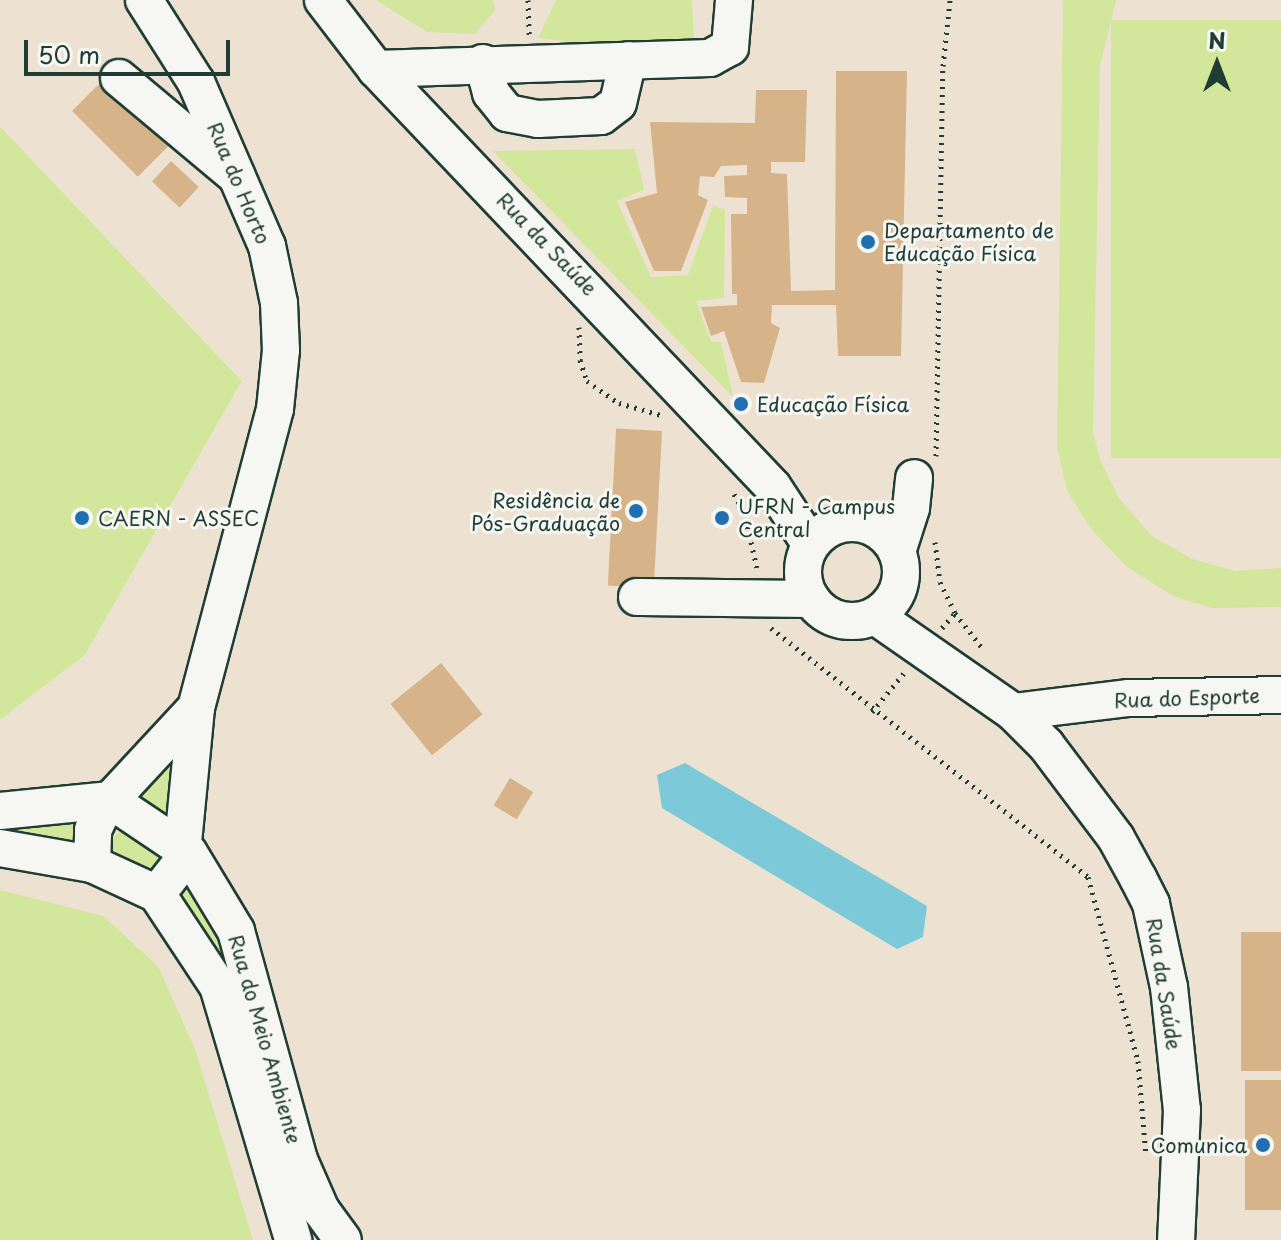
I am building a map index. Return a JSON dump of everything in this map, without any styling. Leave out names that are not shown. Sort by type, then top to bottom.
[{"type":"lane","name":"Rua do Horto","points":[[144,0],[196,82],[267,246],[279,303],[281,350],[275,409],[196,708],[178,872],[157,894]]},
{"type":"lane","name":"Rua da Saúde","points":[[323,0],[376,69],[773,487],[811,545]]},
{"type":"lane","points":[[376,69],[723,54],[733,36],[734,0]]},
{"type":"lane","points":[[483,63],[491,93],[507,113],[538,119],[601,116],[618,103],[628,60]]},
{"type":"lane","points":[[119,78],[237,177]]},
{"type":"lane","points":[[844,524],[811,545],[802,572],[811,599],[820,610],[846,621],[875,616],[896,594],[911,508],[925,469]]},
{"type":"lane","name":"Rua da Saúde","points":[[773,487],[844,524],[870,526],[899,565],[939,642],[1046,745],[1116,838],[1151,904],[1169,987],[1182,1110],[1176,1240]]},
{"type":"lane","points":[[637,597],[811,599]]},
{"type":"lane","name":"Rua da Saúde","points":[[875,616],[939,642]]},
{"type":"lane","name":"Rua do Esporte","points":[[1013,712],[1093,703],[1281,695]]},
{"type":"lane","name":"Rua do Esporte","points":[[1046,745],[1093,703]]},
{"type":"lane","name":"Rua do Horto","points":[[92,864],[93,830],[110,800],[196,708]]},
{"type":"lane","points":[[0,811],[110,800]]},
{"type":"lane","name":"Rua do Meio Ambiente","points":[[110,800],[182,845],[236,931],[299,1160],[321,1210],[343,1240]]},
{"type":"lane","points":[[0,848],[92,864],[157,894]]},
{"type":"lane","name":"Rua do Meio Ambiente","points":[[157,894],[218,986],[293,1240]]},
{"type":"path","points":[[528,0],[530,8]]},
{"type":"path","points":[[925,469],[942,95],[950,0]]},
{"type":"path","points":[[872,712],[939,642],[940,582],[935,531]]},
{"type":"path","points":[[939,642],[986,653]]},
{"type":"shaded area","name":"UFRN - Campus Central","points":[[0,0],[1281,0],[1281,1240],[0,1240],[0,720],[85,655],[242,381],[0,126]]},
{"type":"green space","points":[[376,0],[493,0],[495,10],[475,34],[427,32]]},
{"type":"green space","points":[[556,0],[692,0],[694,38],[601,45],[538,38]]},
{"type":"green space","points":[[1063,0],[1116,0],[1100,66],[1093,433],[1101,462],[1119,498],[1152,536],[1192,559],[1235,571],[1281,568],[1281,607],[1212,608],[1173,596],[1127,567],[1091,529],[1067,490],[1057,448]]},
{"type":"green space","points":[[1111,20],[1281,20],[1281,458],[1111,458]]},
{"type":"green space","name":"CAERN - ASSEC","points":[[0,126],[242,381],[85,655],[0,720]]},
{"type":"green space","points":[[635,149],[644,190],[617,201],[651,277],[688,275],[713,205],[725,210],[724,298],[696,301],[711,342],[721,342],[733,397],[493,151]]},
{"type":"green space","points":[[190,724],[169,822],[135,797]]},
{"type":"green space","points":[[31,820],[84,822],[79,849],[0,837],[0,828]]},
{"type":"green space","points":[[123,829],[164,855],[156,880],[113,860],[111,839]]},
{"type":"green space","points":[[188,882],[228,951],[241,996],[175,903]]},
{"type":"green space","points":[[0,890],[103,916],[158,966],[195,1049],[253,1240],[0,1240]]},
{"type":"water","points":[[685,763],[927,906],[923,937],[897,949],[662,808],[657,775]]},
{"type":"building","name":"Departamento de Educação Física","points":[[836,71],[907,71],[901,356],[838,356],[836,305],[772,305],[771,323],[780,328],[764,383],[741,382],[724,331],[711,336],[701,307],[737,305],[737,294],[732,294],[731,214],[747,214],[747,198],[725,197],[724,176],[747,175],[747,165],[721,166],[714,177],[700,176],[698,195],[708,200],[681,271],[654,271],[625,202],[657,193],[650,122],[755,123],[756,90],[807,90],[805,162],[771,162],[771,173],[787,174],[791,291],[835,290]]},
{"type":"building","points":[[106,77],[172,143],[138,177],[72,111]]},
{"type":"building","points":[[171,161],[199,187],[180,207],[152,181]]},
{"type":"building","name":"Residência de Pós-Graduação","points":[[616,429],[662,431],[654,588],[608,585]]},
{"type":"building","points":[[441,663],[483,714],[432,755],[390,704]]},
{"type":"building","points":[[510,778],[533,792],[517,819],[494,805]]},
{"type":"building","points":[[1241,932],[1281,932],[1281,1071],[1241,1071]]},
{"type":"building","name":"Comunica","points":[[1245,1080],[1281,1080],[1281,1210],[1245,1210]]},
{"type":"place","name":"Departamento de Educação Física","points":[[868,242]]},
{"type":"place","name":"Educação Física","points":[[741,404]]},
{"type":"place","name":"Residência de Pós-Graduação","points":[[636,511]]},
{"type":"place","name":"CAERN - ASSEC","points":[[82,518]]},
{"type":"place","name":"UFRN - Campus Central","points":[[722,518]]},
{"type":"place","name":"Comunica","points":[[1263,1145]]}]
